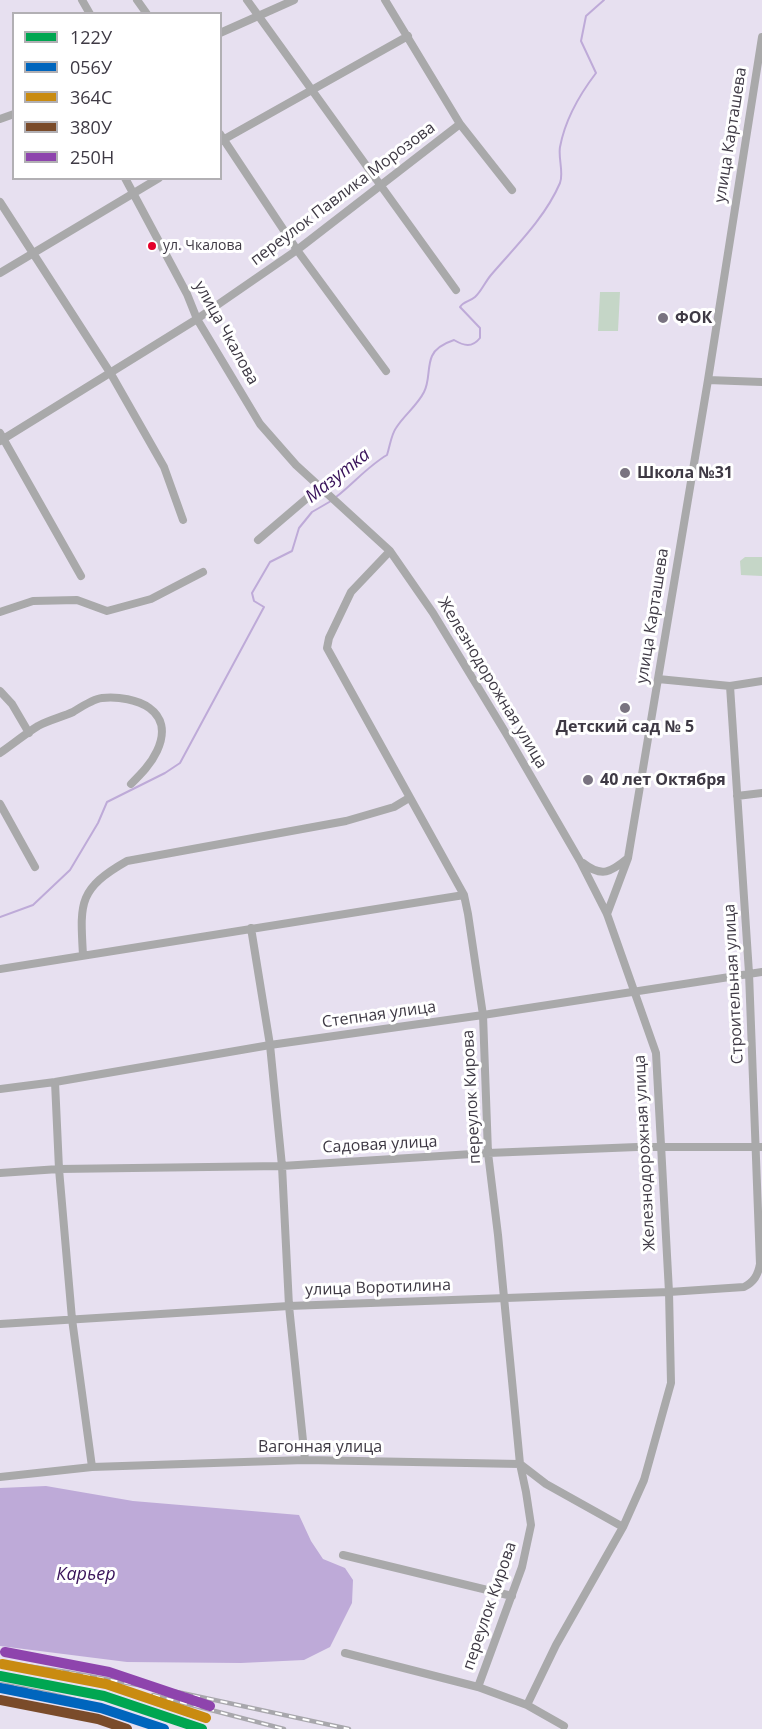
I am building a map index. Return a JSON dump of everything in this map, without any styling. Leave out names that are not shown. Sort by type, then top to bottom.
[{"type":"street","points":[[247,0],[456,290]]},
{"type":"street","points":[[222,32],[294,0]]},
{"type":"street","points":[[385,0],[460,124],[512,190]]},
{"type":"street","points":[[386,371],[297,250],[222,138],[408,36]]},
{"type":"street","name":"улица Карташева","points":[[607,914],[628,858],[708,380],[762,37]]},
{"type":"street","name":"переулок Павлика Морозова","points":[[1,438],[111,374],[197,319],[297,250],[460,124]]},
{"type":"street","name":"улица Чкалова","points":[[126,180],[187,294],[197,319],[260,424],[320,488]]},
{"type":"street","points":[[0,273],[156,180]]},
{"type":"street","points":[[0,202],[111,374],[164,467],[183,520]]},
{"type":"street","points":[[708,380],[762,382]]},
{"type":"street","points":[[1,438],[81,576]]},
{"type":"street","points":[[258,540],[320,488]]},
{"type":"street","name":"Железнодорожная улица","points":[[320,488],[390,551],[433,612],[507,735],[580,861],[607,914],[656,1053],[669,1292],[671,1383],[644,1480],[623,1527],[556,1645],[527,1705]]},
{"type":"street","name":"переулок Кирова","points":[[390,551],[351,592],[329,638],[327,648],[464,895],[483,1015],[488,1154],[520,1464],[531,1525],[522,1567],[478,1688]]},
{"type":"street","points":[[0,612],[33,601],[77,600],[107,611],[151,598],[203,572]]},
{"type":"street","points":[[658,679],[730,686],[762,681]]},
{"type":"street","name":"Строительная улица","points":[[730,686],[759,1147],[760,1264],[755,1279]]},
{"type":"street","points":[[0,691],[12,704],[29,733]]},
{"type":"street","points":[[0,753],[39,726],[100,698],[134,699],[144,703],[155,713],[160,722],[162,734],[153,760],[131,784]]},
{"type":"street","points":[[737,796],[762,793]]},
{"type":"street","points":[[83,955],[81,923],[84,899],[108,872],[127,861],[346,821],[394,807],[409,798]]},
{"type":"street","points":[[0,804],[35,867]]},
{"type":"street","points":[[580,861],[597,872],[607,872],[628,858]]},
{"type":"street","points":[[0,969],[464,895]]},
{"type":"street","points":[[251,928],[270,1045],[282,1166],[289,1306],[306,1460]]},
{"type":"street","name":"Степная улица","points":[[0,1089],[55,1082],[270,1045],[762,972]]},
{"type":"street","points":[[55,1082],[72,1319],[92,1467]]},
{"type":"street","name":"Садовая улица","points":[[0,1173],[60,1169],[282,1166],[660,1147],[759,1147]]},
{"type":"street","name":"улица Воротилина","points":[[0,1324],[289,1306],[669,1292],[744,1287],[755,1279]]},
{"type":"street","name":"Вагонная улица","points":[[0,1477],[92,1467],[306,1460],[520,1464]]},
{"type":"street","points":[[520,1464],[546,1484],[623,1527]]},
{"type":"street","points":[[343,1555],[512,1596]]},
{"type":"street","points":[[345,1653],[478,1688],[527,1705],[564,1726]]},
{"type":"green space","points":[[600,292],[620,292],[618,331],[598,331]]},
{"type":"green space","points":[[745,557],[762,557],[762,576],[741,575],[740,561]]},
{"type":"water","name":"Карьер","points":[[46,1486],[133,1501],[299,1515],[311,1541],[323,1559],[345,1568],[353,1580],[352,1603],[330,1647],[304,1660],[241,1663],[127,1662],[0,1646],[0,1488]]},
{"type":"waterway","name":"Мазутка","points":[[336,497],[373,464],[387,455],[394,431],[424,392],[430,360],[436,350],[454,340],[468,345],[480,338],[480,328],[460,307],[477,295],[491,275],[529,232],[554,196],[560,183],[560,147],[565,127],[596,73],[581,41],[586,16],[604,0]]},
{"type":"waterway","name":"Мазутка","points":[[0,917],[33,905],[70,870],[98,823],[107,802],[180,763],[264,607],[254,601],[252,593],[270,562],[292,551],[299,528],[312,512],[331,501]]},
{"type":"railway","points":[[0,1662],[182,1693],[349,1729]]},
{"type":"railway","points":[[0,1684],[82,1702],[161,1729]]},
{"type":"railway","points":[[153,1695],[284,1729]]},
{"type":"transit line","name":"250Н","points":[[5,1652],[109,1672],[210,1706]]},
{"type":"transit line","name":"364С","points":[[2,1664],[106,1684],[206,1718]]},
{"type":"transit line","name":"122У","points":[[0,1676],[104,1696],[202,1729]]},
{"type":"transit line","name":"056У","points":[[0,1688],[101,1708],[164,1729]]},
{"type":"transit line","name":"380У","points":[[0,1700],[98,1719],[127,1729]]},
{"type":"place","name":"ул. Чкалова","points":[[152,246]]},
{"type":"place","name":"ФОК","points":[[663,318]]},
{"type":"place","name":"Школа №31","points":[[625,473]]},
{"type":"place","name":"Детский сад № 5","points":[[625,708]]},
{"type":"place","name":"40 лет Октября","points":[[588,780]]}]
